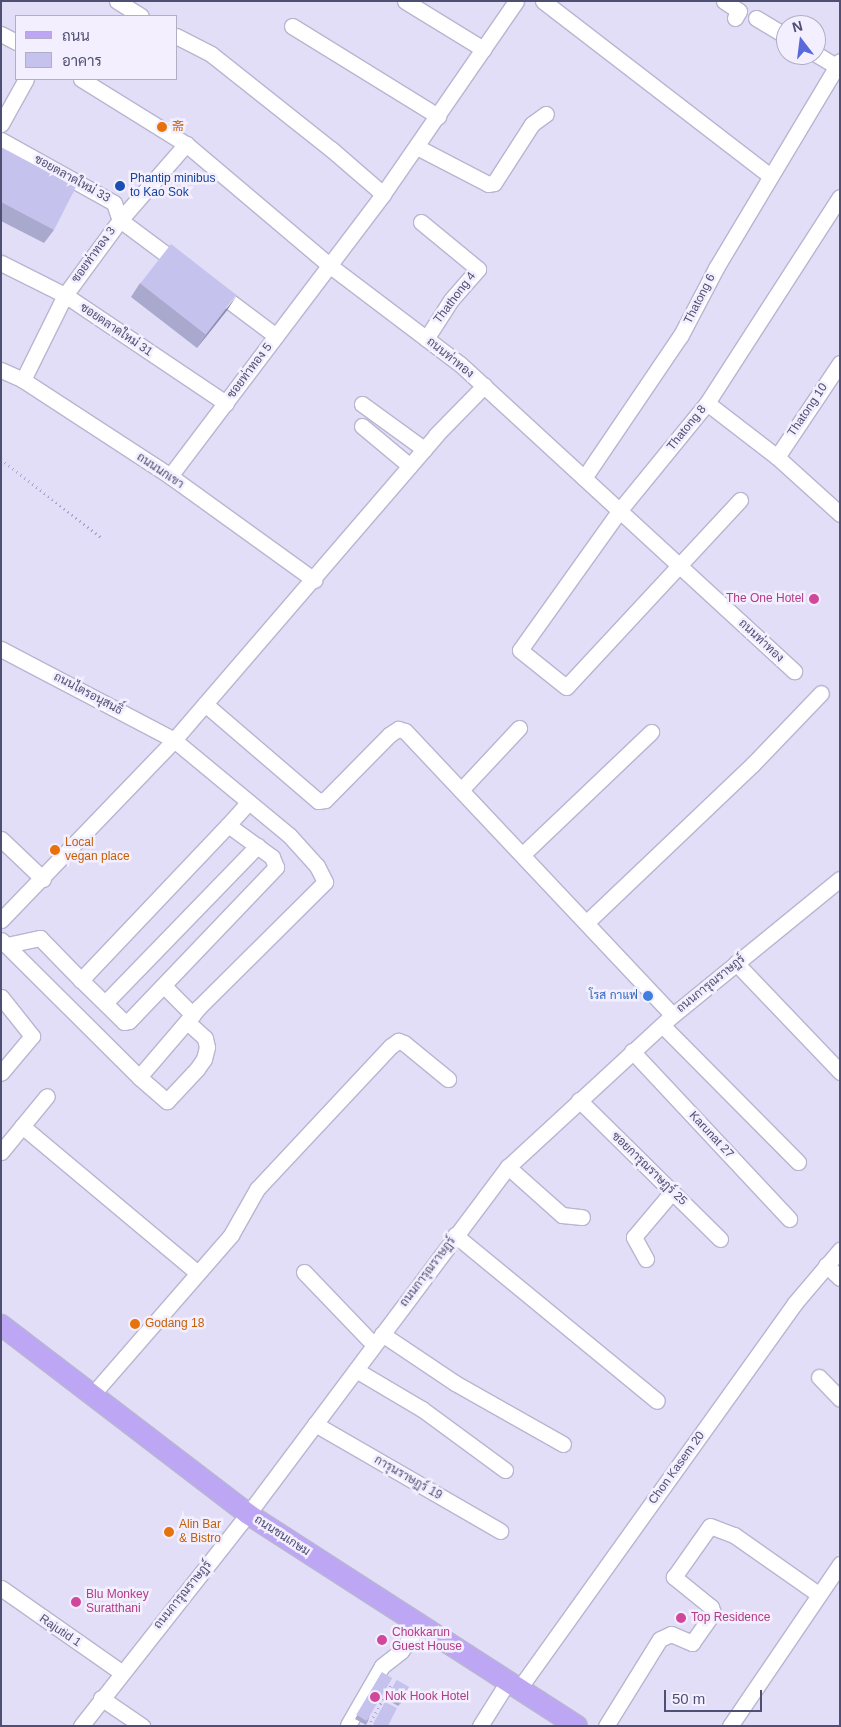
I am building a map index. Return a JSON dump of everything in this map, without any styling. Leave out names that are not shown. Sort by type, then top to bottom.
[{"type":"main road","name":"ถนนชนเกษม","points":[[1,1325],[248,1514],[512,1686],[577,1726]]},
{"type":"street","points":[[117,1],[139,15]]},
{"type":"street","points":[[405,1],[483,49]]},
{"type":"street","name":"ซอยท่าทอง 5","points":[[170,476],[383,194],[516,1]]},
{"type":"street","points":[[543,1],[769,175]]},
{"type":"street","points":[[724,1],[738,11],[735,18]]},
{"type":"street","points":[[756,18],[776,30]]},
{"type":"street","points":[[292,26],[438,116]]},
{"type":"street","points":[[1,34],[15,41]]},
{"type":"street","points":[[178,37],[211,54],[331,149],[383,194]]},
{"type":"street","points":[[826,58],[838,63]]},
{"type":"street","name":"Thatong 6","points":[[584,478],[681,335],[769,175],[838,63]]},
{"type":"street","points":[[1,124],[25,80]]},
{"type":"street","name":"ถนนท่าทอง","points":[[83,80],[186,144],[330,265],[484,386],[794,671]]},
{"type":"street","points":[[417,146],[488,184],[494,184],[532,124],[546,114]]},
{"type":"street","name":"ซอยตลาดใหม่ 33","points":[[1,140],[114,203],[120,220],[190,272]]},
{"type":"street","name":"ซอยท่าทอง 3","points":[[23,380],[64,295],[120,220],[186,144]]},
{"type":"street","name":"Thatong 8","points":[[679,565],[566,687],[520,650],[620,511],[707,403],[840,197]]},
{"type":"street","name":"Thathong 4","points":[[421,222],[478,269],[451,300],[426,339]]},
{"type":"street","name":"ซอยตลาดใหม่ 31","points":[[1,264],[64,295],[226,403]]},
{"type":"street","points":[[206,284],[276,336]]},
{"type":"street","name":"Thatong 10","points":[[776,457],[840,363]]},
{"type":"street","name":"ถนนนกเขา","points":[[1,370],[23,380],[170,476],[314,580]]},
{"type":"street","points":[[1,920],[43,879],[174,740],[314,580],[424,449],[484,386]]},
{"type":"street","points":[[707,403],[776,457],[840,514]]},
{"type":"street","points":[[362,404],[424,449]]},
{"type":"street","points":[[362,426],[410,466]]},
{"type":"street","points":[[679,565],[740,500]]},
{"type":"street","name":"ถนนไตรอนุสนธิ์","points":[[1,649],[174,740],[289,834],[318,866],[325,882],[190,1018]]},
{"type":"street","points":[[587,922],[753,764],[821,693]]},
{"type":"street","points":[[205,704],[318,801],[325,800],[398,729],[405,732],[587,922],[668,1020],[798,1162]]},
{"type":"street","points":[[461,790],[519,728]]},
{"type":"street","points":[[523,854],[651,732]]},
{"type":"street","points":[[81,980],[249,802]]},
{"type":"street","points":[[4,943],[40,938],[124,1022],[136,1016],[276,867],[272,857],[228,825]]},
{"type":"street","points":[[1,839],[43,879]]},
{"type":"street","points":[[105,1003],[257,846]]},
{"type":"street","name":"ถนนการุณราษฏร์","points":[[81,1726],[121,1672],[248,1514],[455,1235],[508,1167],[632,1051],[736,963],[840,879]]},
{"type":"street","points":[[4,943],[139,1076],[167,1101],[204,1060],[207,1047],[204,1038],[190,1018],[164,986]]},
{"type":"street","points":[[736,963],[840,1072]]},
{"type":"street","points":[[1,997],[32,1036],[1,1073]]},
{"type":"street","points":[[139,1076],[190,1018]]},
{"type":"street","points":[[92,1395],[231,1235],[257,1189],[391,1046],[398,1041],[404,1043],[448,1079]]},
{"type":"street","name":"Karunat 27","points":[[632,1051],[789,1219]]},
{"type":"street","points":[[1,1152],[47,1096]]},
{"type":"street","name":"ซอยการุณราษฎร์ 25","points":[[579,1100],[720,1239]]},
{"type":"street","points":[[22,1126],[198,1273]]},
{"type":"street","points":[[508,1167],[562,1214],[582,1217]]},
{"type":"street","points":[[646,1260],[634,1237],[672,1192]]},
{"type":"street","points":[[455,1235],[656,1401]]},
{"type":"street","name":"Chon Kasem 20","points":[[480,1726],[512,1686],[795,1303],[840,1250]]},
{"type":"street","points":[[826,1266],[840,1278]]},
{"type":"street","points":[[304,1272],[378,1340],[563,1444]]},
{"type":"street","points":[[356,1370],[422,1409],[505,1470]]},
{"type":"street","points":[[819,1377],[840,1399]]},
{"type":"street","name":"การุนราษฏร์ 19","points":[[315,1424],[500,1531]]},
{"type":"street","points":[[606,1726],[660,1640],[671,1634],[692,1643],[713,1613],[711,1607],[674,1577],[710,1526],[734,1535],[818,1594]]},
{"type":"street","points":[[730,1726],[840,1564]]},
{"type":"street","name":"Rajutid 1","points":[[1,1588],[121,1672]]},
{"type":"street","points":[[348,1725],[382,1666],[401,1651],[419,1626]]},
{"type":"street","points":[[101,1698],[142,1726]]},
{"type":"path","points":[[1,459],[101,537]]},
{"type":"path","points":[[368,1726],[392,1683]]},
{"type":"path","points":[[382,1701],[389,1704]]},
{"type":"shaded area","points":[[1,1],[840,1],[840,1726],[1,1726]]},
{"type":"building","points":[[1,147],[76,187],[54,230],[1,202]]},
{"type":"building","points":[[171,244],[236,295],[206,335],[140,283]]},
{"type":"building","points":[[382,1672],[392,1678],[367,1721],[356,1715]]},
{"type":"building","points":[[397,1680],[409,1687],[400,1703],[388,1696]]},
{"type":"building","points":[[385,1702],[397,1708],[388,1726],[376,1726],[373,1724]]},
{"type":"place","name":"斋","points":[[162,127]]},
{"type":"place","name":"Phantip minibus to Kao Sok","points":[[120,186]]},
{"type":"place","name":"The One Hotel","points":[[814,599]]},
{"type":"place","name":"Local vegan place","points":[[55,850]]},
{"type":"place","name":"โรส กาแฟ","points":[[648,996]]},
{"type":"place","name":"Godang 18","points":[[135,1324]]},
{"type":"place","name":"Alin Bar & Bistro","points":[[169,1532]]},
{"type":"place","name":"Blu Monkey Suratthani","points":[[76,1602]]},
{"type":"place","name":"Top Residence","points":[[681,1618]]},
{"type":"place","name":"Chokkarun Guest House","points":[[382,1640]]},
{"type":"place","name":"Nok Hook Hotel","points":[[375,1697]]}]
